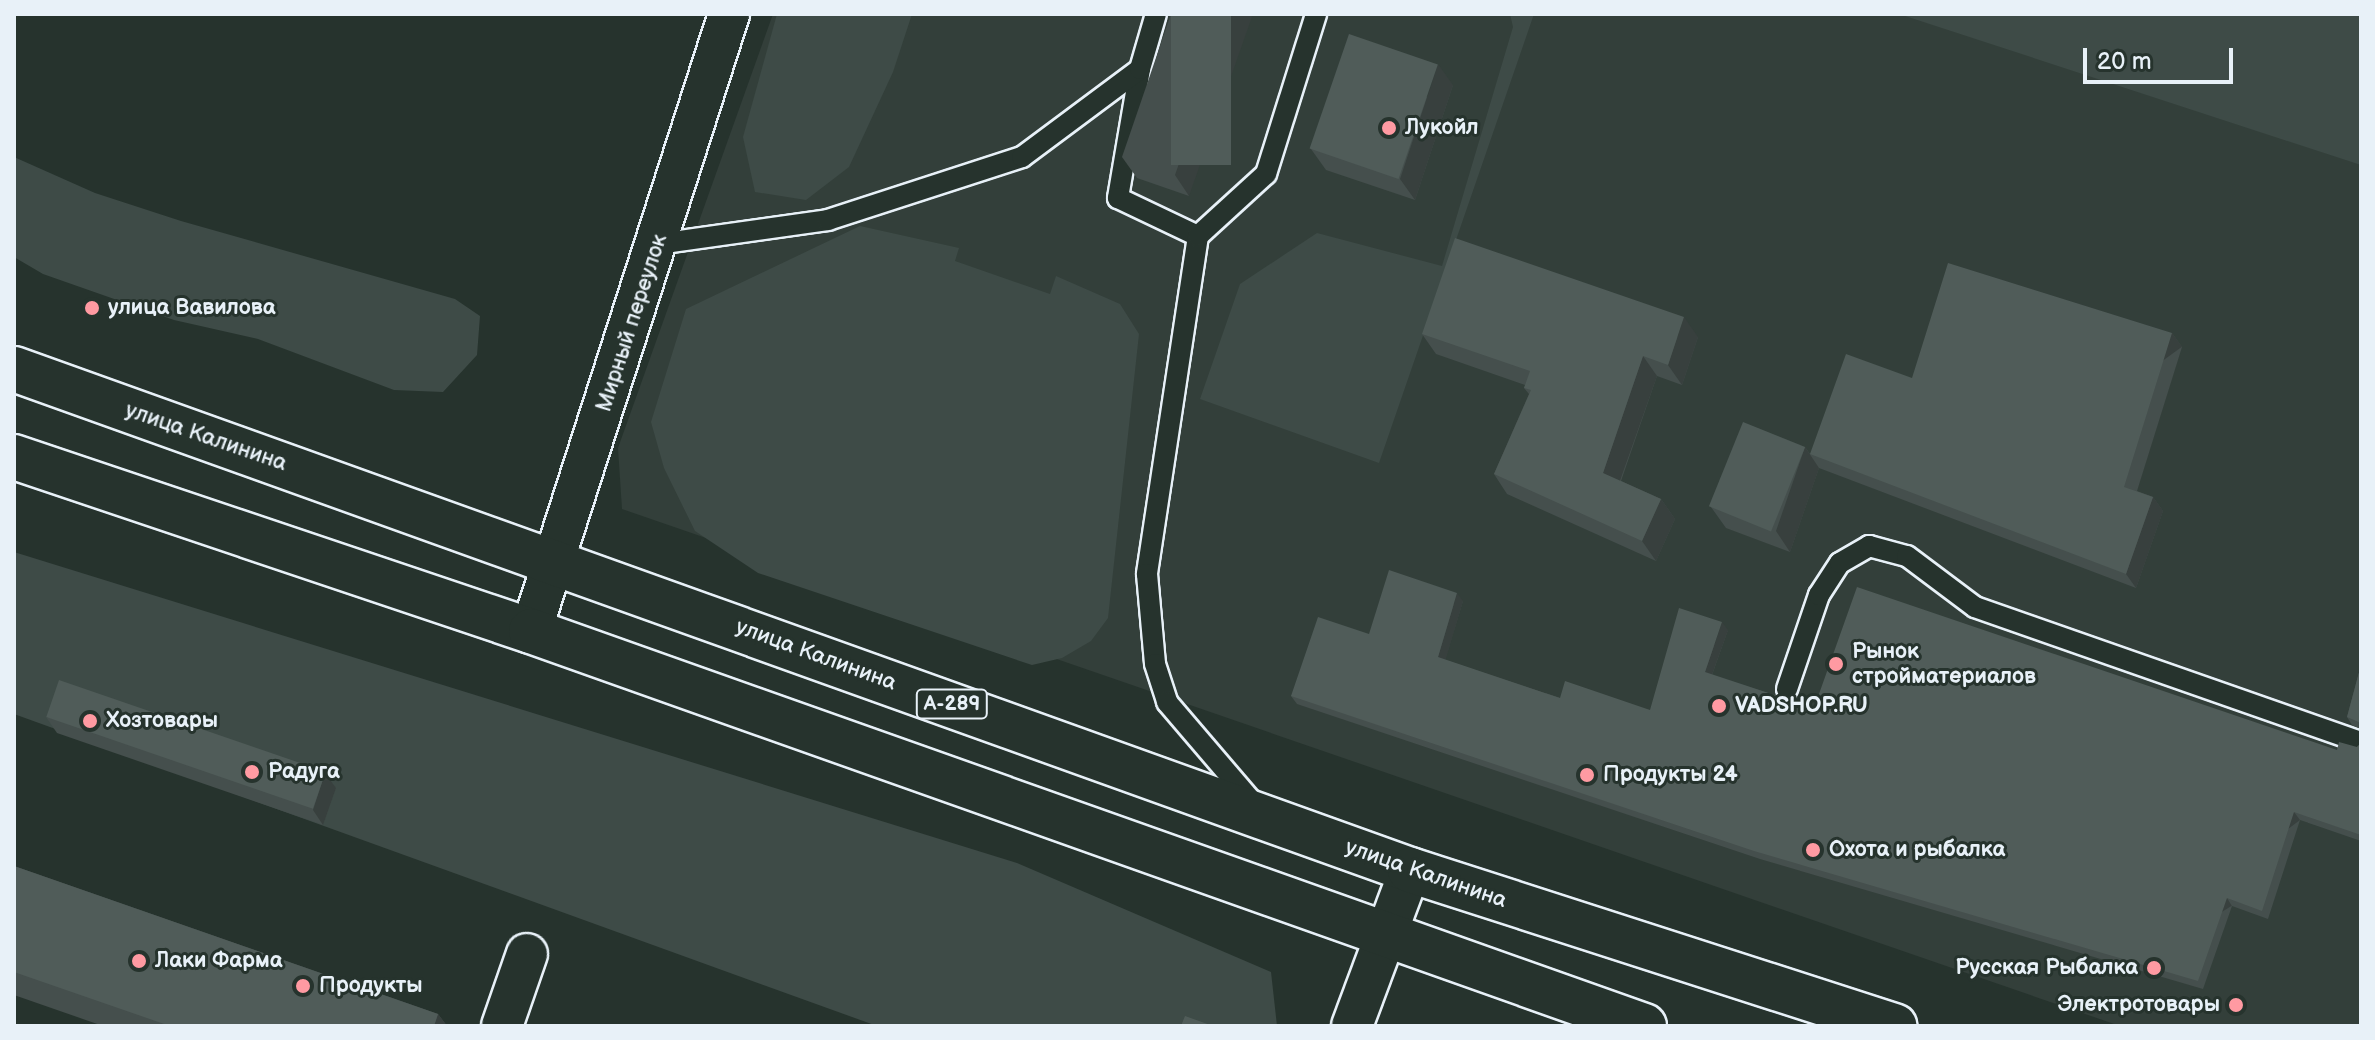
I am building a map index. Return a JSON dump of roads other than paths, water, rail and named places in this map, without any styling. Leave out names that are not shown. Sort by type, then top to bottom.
[{"type":"highway","name":"улица Калинина","points":[[14,369],[553,559],[1410,870],[1894,1026]]},
{"type":"highway","points":[[14,457],[531,631],[1644,1026]]},
{"type":"street","name":"Мирный переулок","points":[[531,631],[658,244],[729,14]]},
{"type":"street","points":[[1352,1026],[1410,870]]},
{"type":"street","points":[[502,1026],[527,954]]},
{"type":"lane","points":[[1156,14],[1140,69],[1118,198],[1198,236]]},
{"type":"lane","points":[[1267,819],[1167,702],[1155,664],[1147,574],[1198,236],[1266,174],[1316,14]]},
{"type":"lane","points":[[658,244],[828,220],[1022,157],[1140,69]]},
{"type":"lane","points":[[1787,689],[1819,595],[1840,563],[1869,546],[1907,556],[1975,607],[2361,742]]},
{"type":"place","name":"Лукойл","points":[[1389,128]]},
{"type":"place","name":"улица Вавилова","points":[[92,308]]},
{"type":"place","name":"Рынок стройматериалов","points":[[1836,664]]},
{"type":"place","name":"VADSHOP.RU","points":[[1719,706]]},
{"type":"place","name":"Хозтовары","points":[[90,721]]},
{"type":"place","name":"Радуга","points":[[252,772]]},
{"type":"place","name":"Продукты 24","points":[[1587,775]]},
{"type":"place","name":"Охота и рыбалка","points":[[1813,850]]},
{"type":"place","name":"Лаки Фарма","points":[[139,961]]},
{"type":"place","name":"Русская Рыбалка","points":[[2154,968]]},
{"type":"place","name":"Продукты","points":[[303,986]]},
{"type":"place","name":"Электротовары","points":[[2236,1005]]}]
